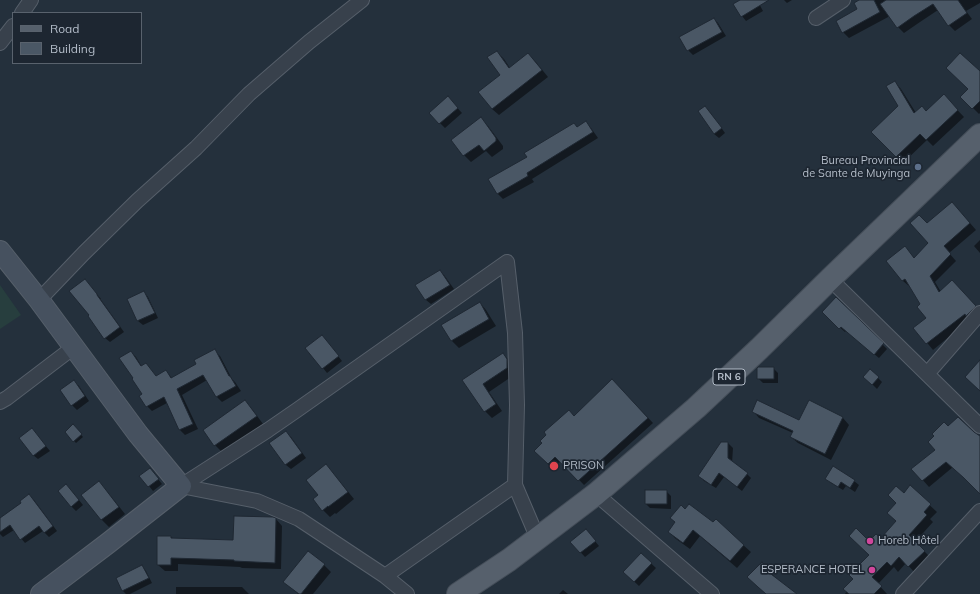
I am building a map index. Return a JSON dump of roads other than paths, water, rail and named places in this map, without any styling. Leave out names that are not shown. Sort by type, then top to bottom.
[{"type":"main road","name":"RN 6","points":[[458,594],[538,539],[596,494],[696,408],[980,135]]},
{"type":"street","points":[[23,12],[31,0]]},
{"type":"street","points":[[39,300],[137,201],[196,148],[249,94],[309,42],[362,0]]},
{"type":"street","points":[[816,18],[843,0]]},
{"type":"street","points":[[0,44],[12,27]]},
{"type":"street","points":[[0,251],[39,300],[138,434],[181,486],[257,502],[299,519],[384,576],[407,594]]},
{"type":"street","points":[[41,594],[181,486],[292,414],[507,262],[515,333],[517,405],[515,485],[538,539]]},
{"type":"street","points":[[830,279],[980,426]]},
{"type":"street","points":[[928,374],[980,313]]},
{"type":"street","points":[[0,402],[74,347]]},
{"type":"street","points":[[384,576],[515,485]]},
{"type":"street","points":[[596,494],[712,594]]},
{"type":"street","points":[[903,594],[980,511]]},
{"type":"place","name":"Bureau Provincial de Sante de Muyinga","points":[[918,167]]},
{"type":"place","name":"PRISON","points":[[554,466]]},
{"type":"place","name":"Horeb Hôtel","points":[[870,541]]},
{"type":"place","name":"ESPERANCE HOTEL","points":[[872,570]]}]
